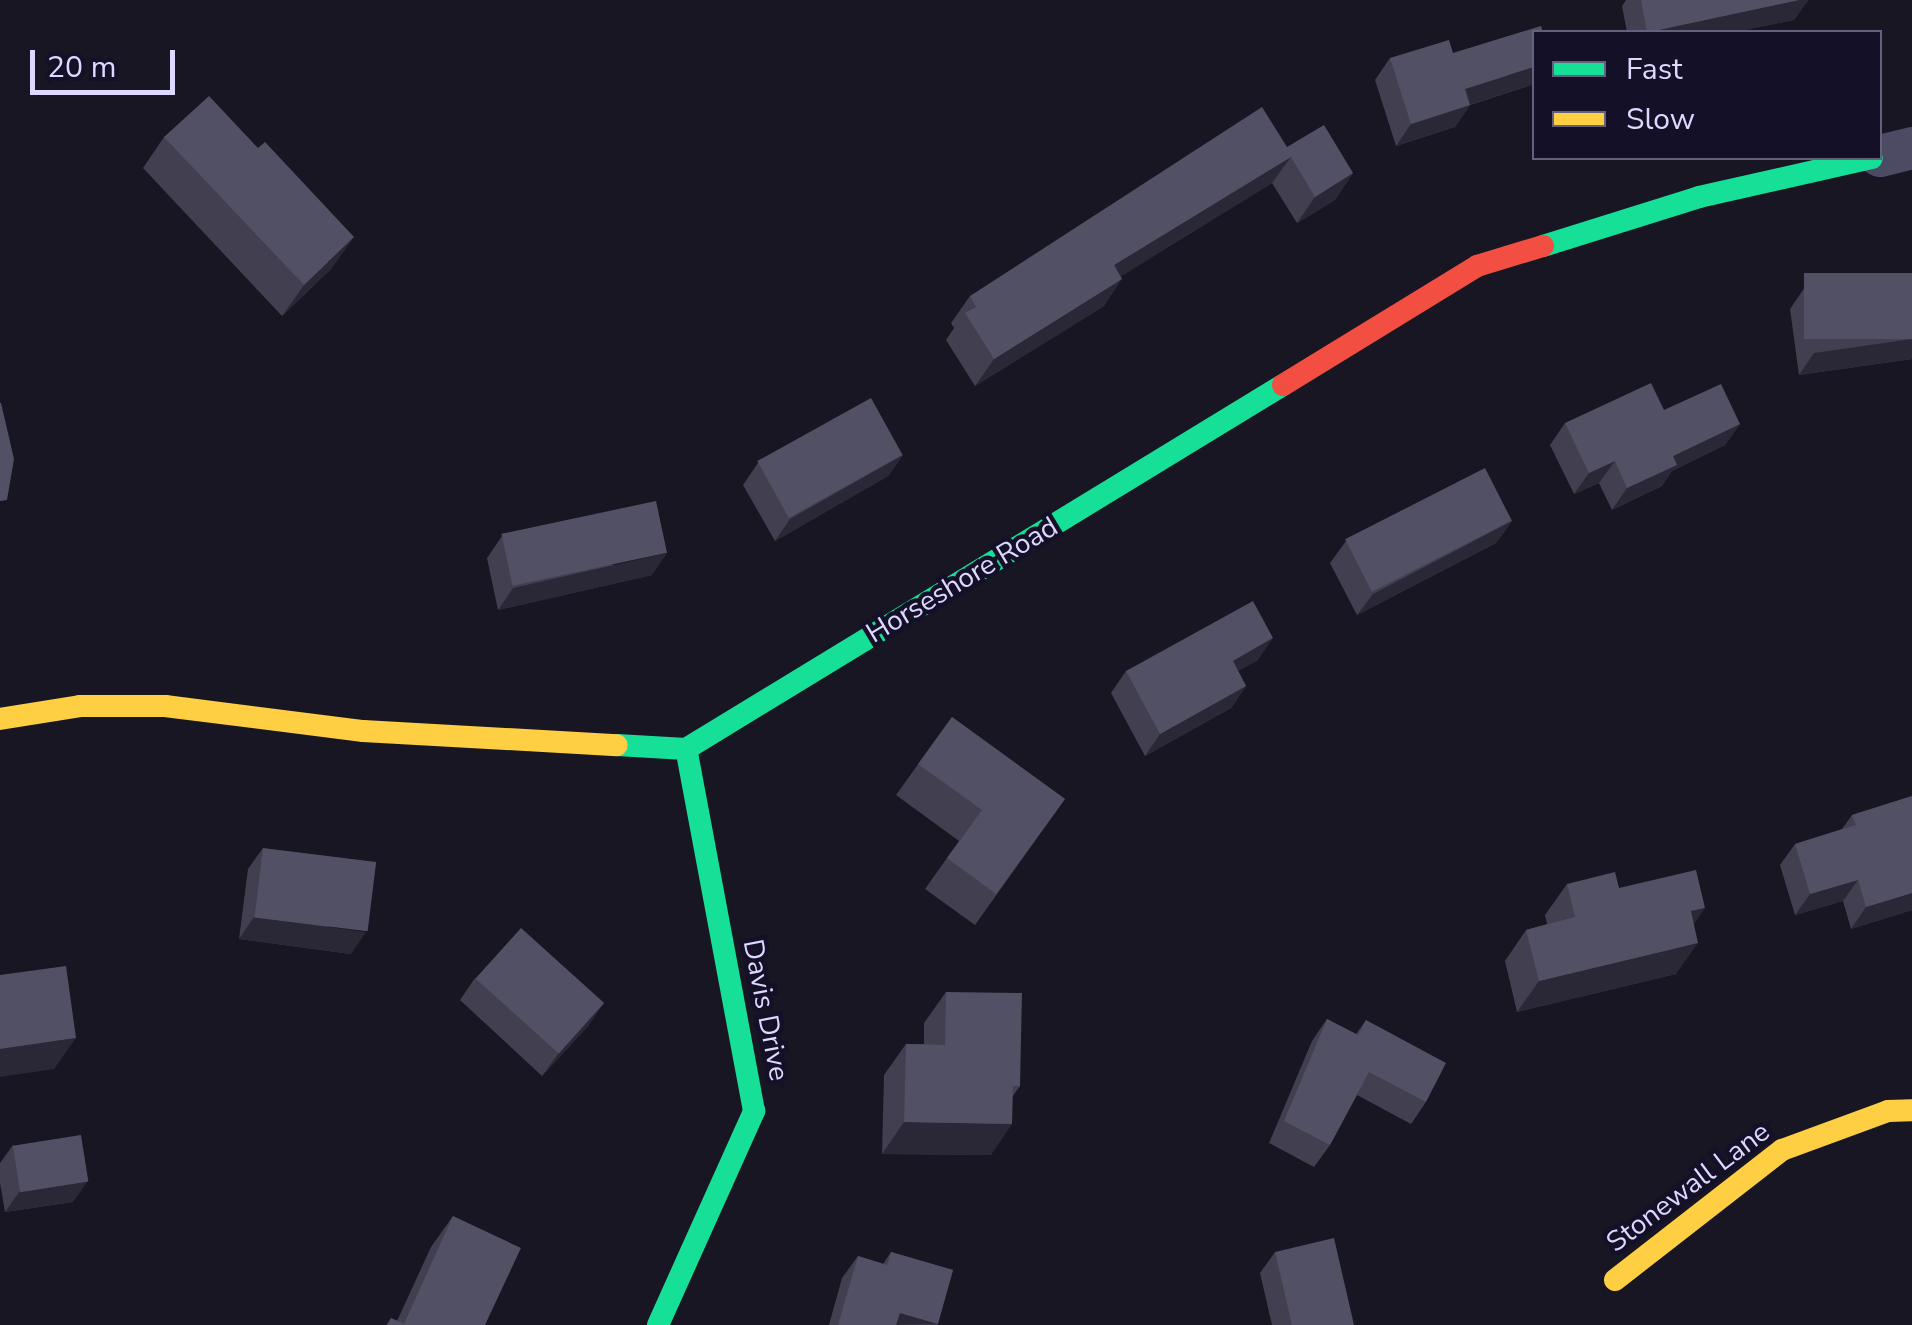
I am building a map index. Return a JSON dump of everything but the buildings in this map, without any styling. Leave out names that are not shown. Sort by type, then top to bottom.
[{"type":"street","points":[[1882,156],[1912,148]]},
{"type":"street","name":"Horseshore Road","points":[[686,748],[1477,266],[1698,197],[1863,160]]},
{"type":"street","points":[[0,719],[80,706],[165,706],[363,732],[686,748]]},
{"type":"street","name":"Davis Drive","points":[[658,1325],[754,1112],[686,748]]},
{"type":"street","name":"Stonewall Lane","points":[[1615,1280],[1782,1150],[1888,1111],[1912,1110]]},
{"type":"traffic: fast","points":[[1543,246],[1699,197],[1863,160]]},
{"type":"traffic: fast","points":[[617,745],[686,749],[1283,385]]},
{"type":"traffic: fast","points":[[658,1325],[754,1111],[686,749]]},
{"type":"traffic: slow","points":[[0,719],[80,706],[165,706],[363,731],[617,745]]},
{"type":"traffic: slow","points":[[1615,1280],[1782,1150],[1888,1111],[1912,1110]]},
{"type":"traffic: jam","points":[[1283,385],[1477,266],[1543,246]]}]
